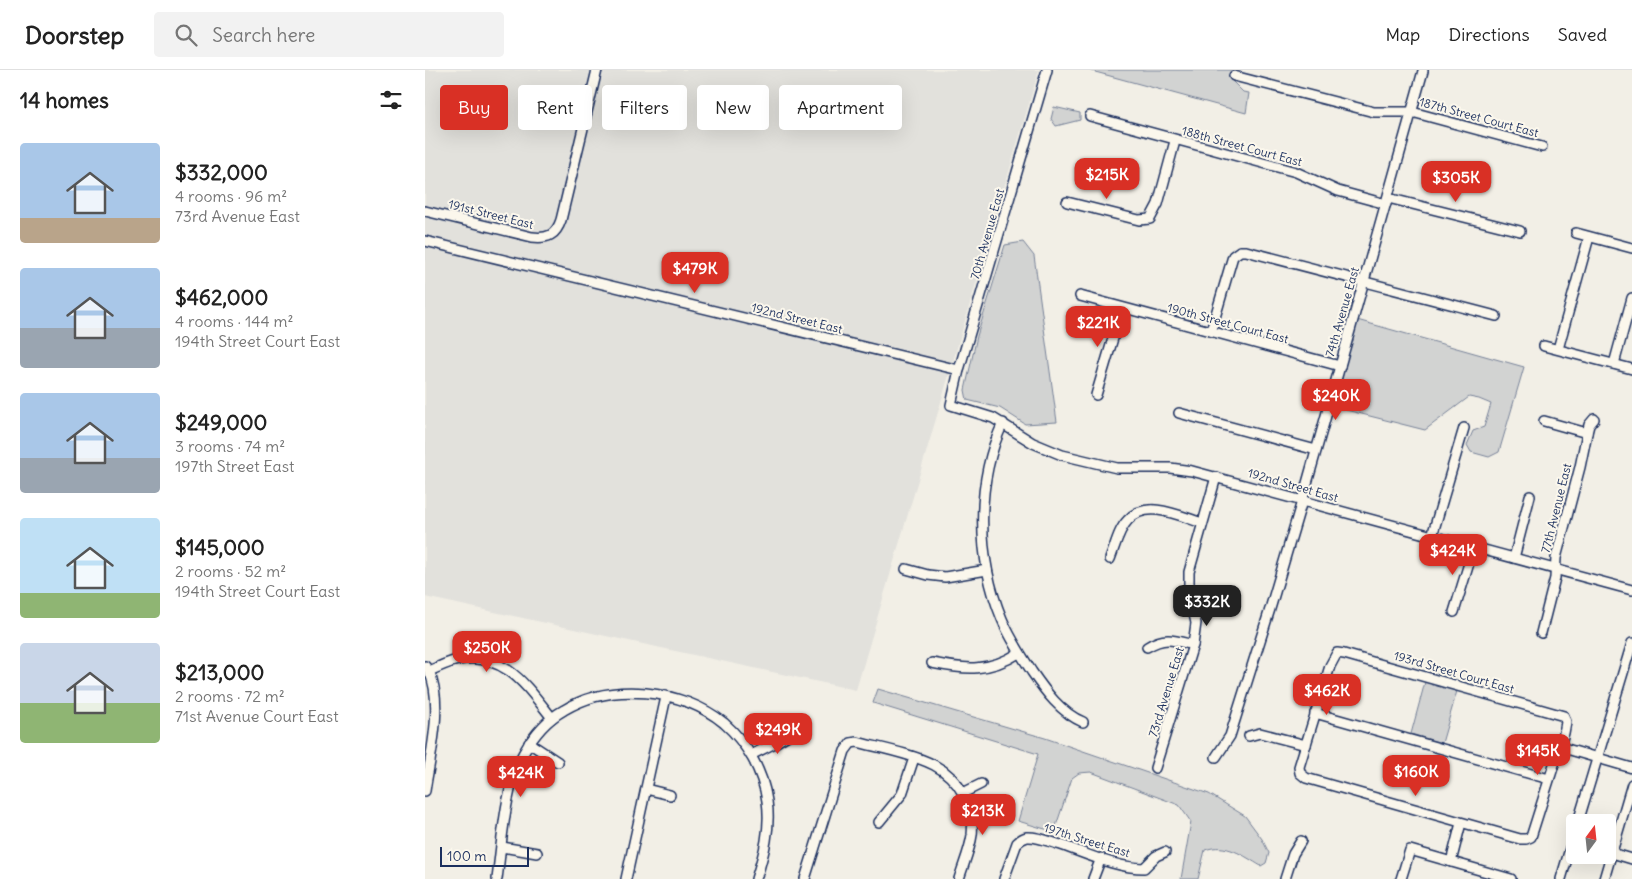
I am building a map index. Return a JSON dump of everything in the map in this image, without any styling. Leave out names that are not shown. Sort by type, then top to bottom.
[{"type":"street","name":"191st Street East","points":[[425,211],[532,237],[543,239],[550,237],[558,228],[561,220],[597,70]]},
{"type":"street","name":"70th Avenue East","points":[[951,405],[959,370],[1047,70]]},
{"type":"street","name":"74th Avenue East","points":[[1216,757],[1230,736],[1302,500],[1423,71]]},
{"type":"street","name":"187th Street Court East","points":[[1234,76],[1374,112],[1412,112],[1542,147]]},
{"type":"street","name":"188th Street Court East","points":[[1090,116],[1296,172],[1338,192],[1387,201],[1519,231]]},
{"type":"street","points":[[1067,202],[1139,220],[1147,220],[1152,217],[1156,210],[1175,140]]},
{"type":"street","points":[[1576,233],[1632,248]]},
{"type":"street","points":[[1558,349],[1589,237]]},
{"type":"street","name":"192nd Street East","points":[[425,241],[959,370]]},
{"type":"street","points":[[1211,331],[1230,263],[1235,254],[1240,251],[1254,252],[1496,316]]},
{"type":"street","name":"190th Street Court East","points":[[1080,296],[1340,366]]},
{"type":"street","points":[[1614,364],[1632,298]]},
{"type":"street","points":[[1096,395],[1122,308]]},
{"type":"street","points":[[1544,346],[1632,369]]},
{"type":"street","name":"192nd Street East","points":[[951,405],[993,418],[1048,450],[1105,466],[1126,469],[1170,468],[1192,471],[1632,590]]},
{"type":"street","points":[[1179,413],[1315,450]]},
{"type":"street","name":"77th Avenue East","points":[[1541,633],[1556,569],[1555,558],[1580,467],[1589,425],[1593,419]]},
{"type":"street","points":[[1544,421],[1587,433]]},
{"type":"street","points":[[1003,423],[989,464],[984,501],[983,534],[987,570],[995,600],[1019,653],[1040,684],[1073,718],[1083,722]]},
{"type":"street","points":[[1432,536],[1464,428]]},
{"type":"street","name":"73rd Avenue East","points":[[1155,768],[1193,645],[1196,623],[1189,591],[1189,572],[1216,477]]},
{"type":"street","points":[[1514,558],[1529,496]]},
{"type":"street","points":[[1110,559],[1121,530],[1127,520],[1139,512],[1159,510],[1202,523]]},
{"type":"street","points":[[1454,612],[1473,547]]},
{"type":"street","points":[[906,569],[945,577],[987,570]]},
{"type":"street","points":[[1147,647],[1164,639],[1193,645]]},
{"type":"street","points":[[1580,814],[1632,644]]},
{"type":"street","points":[[932,663],[959,669],[973,669],[993,666],[1019,653]]},
{"type":"street","name":"193rd Street Court East","points":[[1315,713],[1330,666],[1337,654],[1344,654],[1564,716],[1565,725],[1560,747]]},
{"type":"street","points":[[425,791],[436,713],[435,688],[427,668],[468,659],[485,660],[500,665],[517,676],[552,718]]},
{"type":"street","points":[[497,879],[512,782],[517,765],[529,743],[552,718],[577,703],[606,694],[641,693],[680,700],[708,712],[724,723],[738,737],[751,755],[764,783],[768,803],[767,839],[756,879]]},
{"type":"street","points":[[626,879],[666,697]]},
{"type":"street","points":[[1549,779],[1315,713],[1299,767],[1300,773],[1306,778],[1520,839],[1529,839],[1532,834],[1560,747],[1632,768]]},
{"type":"street","points":[[751,755],[793,732]]},
{"type":"street","points":[[1249,736],[1260,733],[1306,745]]},
{"type":"street","points":[[805,879],[845,751],[851,743],[857,742],[935,765],[952,778],[963,794],[970,812],[972,834],[959,879]]},
{"type":"street","points":[[529,743],[558,762]]},
{"type":"street","points":[[879,822],[902,794],[913,758]]},
{"type":"street","points":[[963,794],[981,784]]},
{"type":"street","points":[[1616,842],[1630,802],[1632,784]]},
{"type":"street","points":[[646,789],[670,795]]},
{"type":"street","points":[[1451,862],[1461,823]]},
{"type":"street","name":"197th Street East","points":[[1004,879],[1017,843],[1027,837],[1040,838],[1101,858],[1145,868],[1155,856],[1165,852]]},
{"type":"street","points":[[1285,879],[1293,854],[1301,841]]},
{"type":"street","points":[[502,847],[537,853]]},
{"type":"street","points":[[1401,879],[1410,850],[1511,879]]},
{"type":"street","points":[[1616,854],[1632,859]]},
{"type":"street","points":[[1093,879],[1101,858]]},
{"type":"street","points":[[1561,879],[1566,862]]},
{"type":"street","points":[[1603,879],[1608,864]]},
{"type":"shaded area","points":[[425,70],[1039,70],[856,690],[425,597]]},
{"type":"shaded area","points":[[1088,70],[1234,70],[1231,80],[1243,92],[1249,93],[1246,113]]},
{"type":"shaded area","points":[[1054,107],[1080,113],[1080,120],[1056,126],[1051,119]]},
{"type":"shaded area","points":[[1023,242],[1034,256],[1057,422],[1025,424],[1000,408],[967,400],[965,390],[977,336],[1005,245]]},
{"type":"shaded area","points":[[1357,320],[1524,367],[1499,452],[1489,457],[1471,452],[1467,445],[1473,431],[1484,427],[1491,404],[1479,399],[1469,397],[1425,430],[1334,407]]},
{"type":"shaded area","points":[[1425,682],[1457,691],[1442,743],[1411,734]]},
{"type":"shaded area","points":[[878,689],[1045,738],[1209,794],[1245,816],[1262,839],[1269,853],[1266,863],[1261,866],[1235,851],[1213,848],[1205,850],[1198,879],[1181,879],[1191,822],[1179,805],[1091,772],[1079,773],[1072,778],[1055,829],[1045,829],[1018,821],[1038,754],[873,703]]}]
